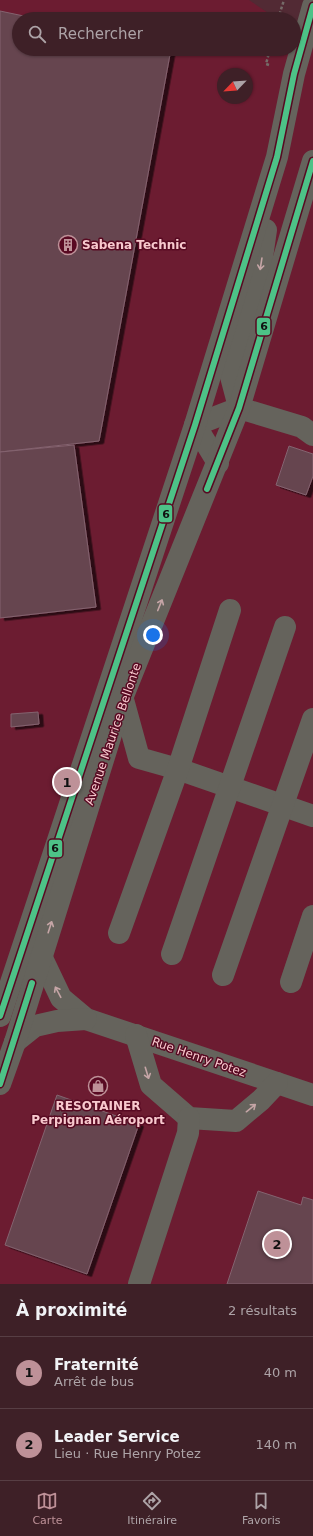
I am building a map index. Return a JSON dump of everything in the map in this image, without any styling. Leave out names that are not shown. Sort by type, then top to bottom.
[{"type":"street","name":"Avenue Maurice Bellonte","points":[[301,49],[313,6]]},
{"type":"street","name":"Avenue Maurice Bellonte","points":[[0,1084],[15,1042],[41,956],[195,424],[277,157],[299,56]]},
{"type":"street","points":[[239,408],[229,369],[260,271],[277,157]]},
{"type":"street","name":"Avenue Maurice Bellonte","points":[[0,1016],[116,694],[218,463],[239,408],[313,161]]},
{"type":"street","points":[[218,463],[195,424],[239,408],[302,426],[313,435]]},
{"type":"street","points":[[119,933],[178,769],[230,610]]},
{"type":"street","points":[[172,954],[285,627]]},
{"type":"street","points":[[116,694],[139,758],[178,769],[313,816]]},
{"type":"street","points":[[223,975],[284,806],[313,719]]},
{"type":"street","points":[[291,982],[313,916]]},
{"type":"street","points":[[41,956],[61,998],[86,1019]]},
{"type":"street","points":[[15,1042],[35,1026],[57,1021],[86,1019]]},
{"type":"street","name":"Rue Henry Potez","points":[[86,1019],[313,1095]]},
{"type":"street","points":[[136,1035],[151,1085],[189,1118],[236,1121],[261,1100],[277,1083]]},
{"type":"street","points":[[140,1284],[188,1133],[189,1118]]},
{"type":"path","points":[[280,12],[284,0]]},
{"type":"shaded area","points":[[0,0],[249,0],[267,12],[12,12],[12,56],[301,56],[301,35],[313,43],[313,1284],[0,1284]]},
{"type":"building","name":"Sabena Technic","points":[[0,11],[12,14],[12,56],[170,56],[99,441],[0,452]]},
{"type":"building","points":[[74,445],[96,607],[0,618],[0,452]]},
{"type":"building","points":[[289,446],[313,454],[313,476],[306,495],[276,485]]},
{"type":"building","points":[[38,712],[39,724],[11,727],[11,714]]},
{"type":"building","points":[[57,1095],[139,1124],[87,1274],[5,1245]]},
{"type":"building","points":[[258,1191],[301,1205],[303,1197],[313,1200],[313,1284],[227,1284]]},
{"type":"transit line","name":"6","points":[[301,49],[313,6]]},
{"type":"transit line","name":"6","points":[[0,1016],[195,425],[277,157],[299,56]]},
{"type":"transit line","name":"6","points":[[207,489],[239,408],[313,161]]},
{"type":"transit line","name":"6","points":[[0,1084],[32,983]]},
{"type":"place","name":"Sabena Technic","points":[[68,245]]},
{"type":"place","name":"Fraternité","points":[[67,782]]},
{"type":"place","name":"RESOTAINER Perpignan Aéroport","points":[[98,1086]]},
{"type":"place","name":"Leader Service","points":[[277,1244]]}]
